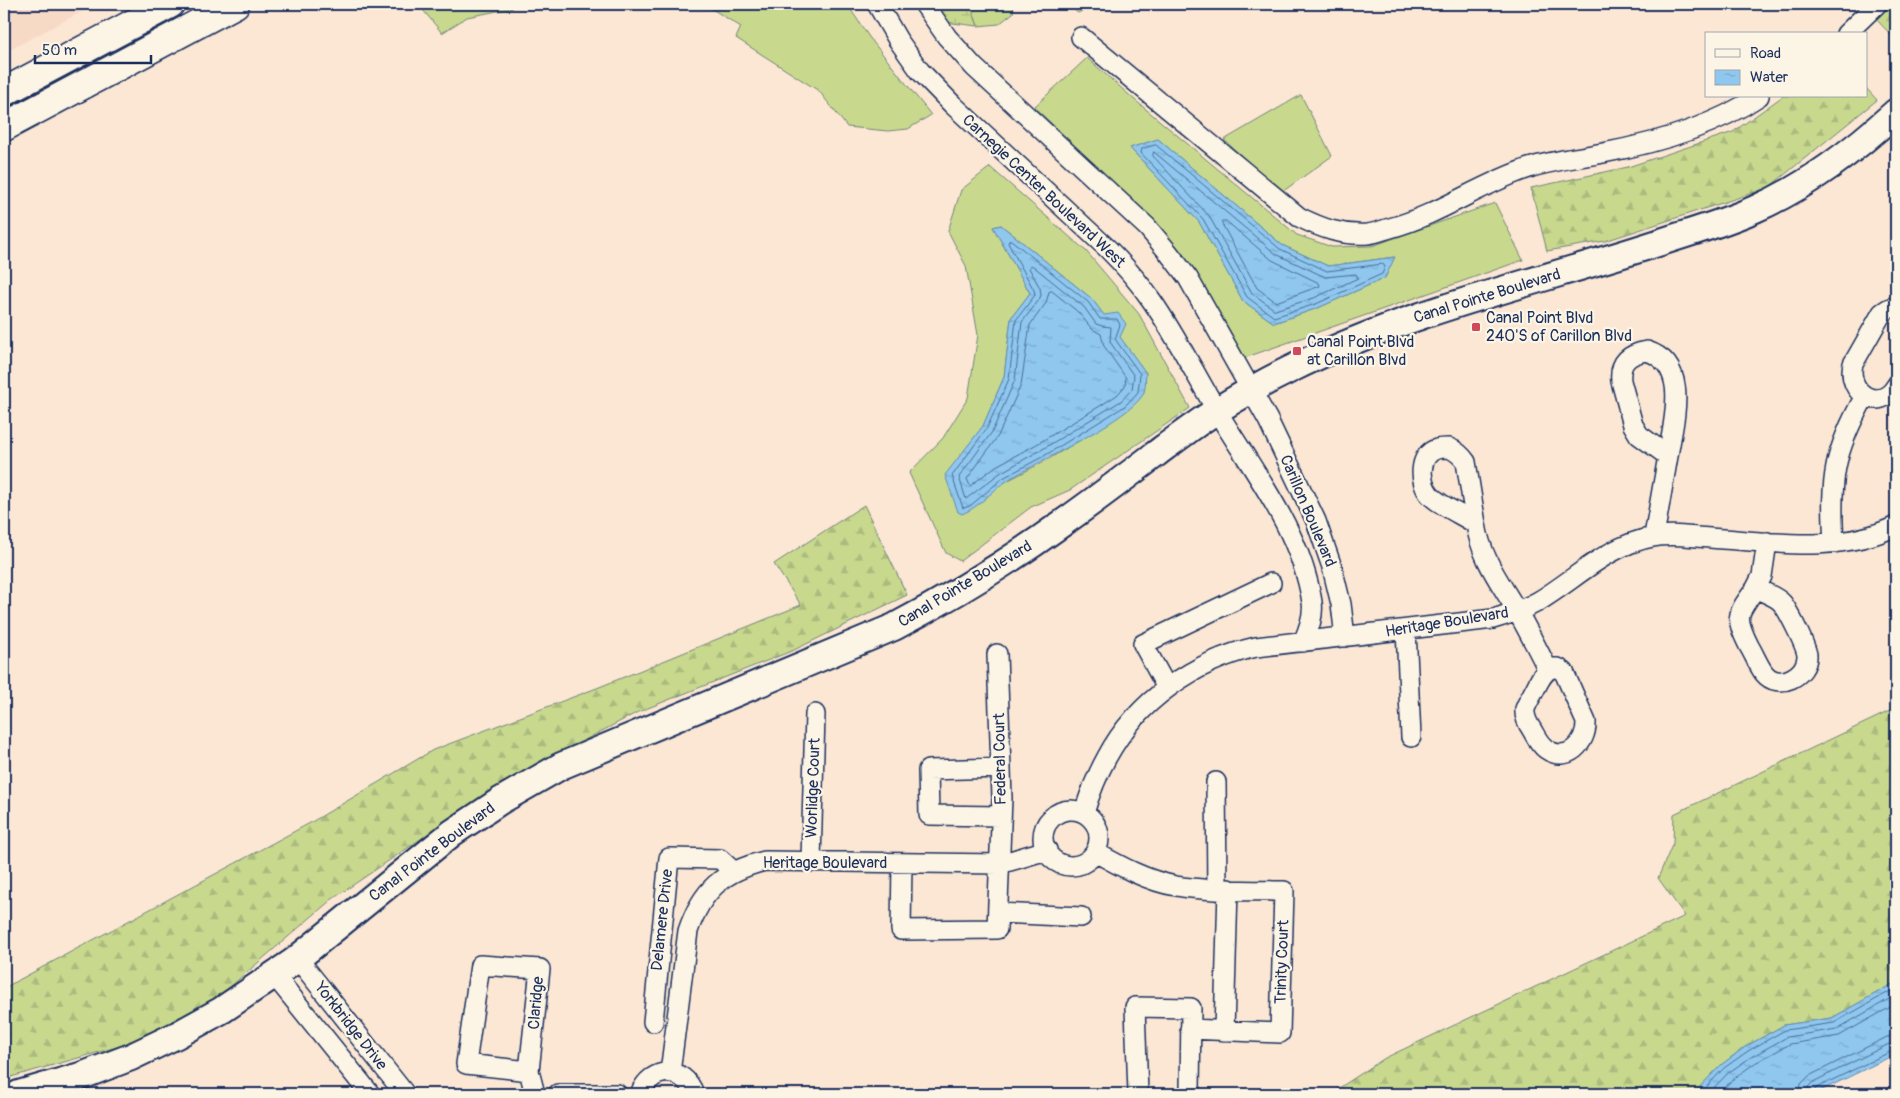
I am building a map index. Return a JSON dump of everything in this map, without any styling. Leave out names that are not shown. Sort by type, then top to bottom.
[{"type":"highway","points":[[4,92],[170,4]]},
{"type":"highway","points":[[4,127],[235,4]]},
{"type":"street","name":"Carnegie Center Boulevard West","points":[[877,4],[898,40],[920,71],[952,104],[1108,249],[1132,274],[1153,302],[1216,410]]},
{"type":"street","points":[[924,4],[948,37],[974,67],[1147,227],[1188,278],[1251,392]]},
{"type":"street","points":[[1848,32],[1877,4]]},
{"type":"street","points":[[1081,37],[1299,217],[1320,228],[1341,233],[1368,234],[1403,225],[1441,209],[1485,186],[1530,168],[1664,139],[1708,122],[1755,98]]},
{"type":"street","name":"Canal Pointe Boulevard","points":[[19,1094],[84,1075],[147,1050],[222,1010],[298,959],[452,833],[500,801],[561,766],[894,627],[921,613],[1046,535],[1216,410],[1290,370],[1368,334],[1464,302],[1593,264],[1703,228],[1756,208],[1797,187],[1832,165],[1896,112]]},
{"type":"street","points":[[1896,306],[1882,313],[1853,364],[1851,372],[1852,382],[1857,390],[1865,396],[1878,398],[1888,395],[1896,386]]},
{"type":"street","points":[[1654,536],[1668,456],[1676,401],[1676,385],[1665,360],[1657,354],[1647,351],[1635,353],[1622,364],[1620,374],[1633,425],[1639,435],[1668,456]]},
{"type":"street","name":"Carillon Boulevard","points":[[1251,392],[1268,420],[1316,521],[1332,567],[1341,604],[1345,637]]},
{"type":"street","points":[[1834,543],[1831,500],[1839,449],[1849,424],[1865,396]]},
{"type":"street","name":"Carillon Boulevard","points":[[1216,410],[1275,503],[1291,536],[1304,570],[1312,602],[1312,616],[1303,642]]},
{"type":"street","points":[[1476,524],[1483,552],[1492,571],[1518,612],[1548,670]]},
{"type":"street","name":"Heritage Boulevard","points":[[1084,813],[1097,776],[1108,755],[1123,732],[1141,711],[1167,688],[1193,671],[1218,659],[1256,647],[1493,619],[1518,612],[1538,602],[1611,551],[1630,542],[1654,536],[1813,545],[1860,539],[1896,526]]},
{"type":"street","points":[[1756,588],[1776,598],[1783,604],[1805,647],[1807,656],[1805,666],[1800,674],[1790,680],[1772,679],[1764,674],[1740,628],[1739,618],[1741,609],[1762,576],[1767,542]]},
{"type":"street","points":[[1167,688],[1142,644],[1271,583]]},
{"type":"street","points":[[1406,630],[1411,737]]},
{"type":"street","name":"Federal Court","points":[[997,654],[1001,768],[998,913]]},
{"type":"street","name":"Worlidge Court","points":[[811,861],[815,714]]},
{"type":"street","points":[[1001,768],[928,770],[929,815],[1001,816]]},
{"type":"street","points":[[1216,782],[1222,889],[1224,1031]]},
{"type":"street","points":[[1069,810],[1084,813],[1093,821],[1098,830],[1098,842],[1095,852],[1082,863],[1071,866],[1061,864],[1052,858],[1044,843],[1047,823],[1063,811],[1069,810]]},
{"type":"street","name":"Heritage Boulevard","points":[[670,1073],[688,931],[694,912],[706,894],[718,882],[733,872],[765,861],[1000,864],[1047,850]]},
{"type":"street","name":"Trinity Court","points":[[1095,852],[1120,866],[1151,879],[1176,886],[1284,891],[1280,1033],[1190,1029]]},
{"type":"street","name":"Delamere Drive","points":[[652,1022],[668,858],[720,859],[733,872]]},
{"type":"street","points":[[902,863],[901,930],[997,930],[998,913],[1081,917]]},
{"type":"street","name":"Yorkbridge Drive","points":[[298,959],[405,1094]]},
{"type":"street","name":"Claridge","points":[[480,965],[540,970],[530,1071],[466,1064],[480,965]]},
{"type":"street","name":"Yorkbridge Drive","points":[[275,976],[370,1094]]},
{"type":"street","points":[[1138,1094],[1136,1007],[1190,1008],[1190,1094]]},
{"type":"street","points":[[530,1071],[535,1094]]},
{"type":"street","points":[[640,1094],[644,1085],[651,1078],[660,1074],[670,1073],[684,1079],[694,1094]]},
{"type":"street","points":[[558,1094],[617,1094]]},
{"type":"shaded area","points":[[4,4],[96,4],[4,53]]},
{"type":"green space","points":[[418,4],[513,4],[513,8],[467,17],[442,33]]},
{"type":"green space","points":[[704,4],[847,4],[869,37],[931,115],[908,129],[888,131],[847,127],[819,91],[736,38],[741,27]]},
{"type":"green space","points":[[935,4],[973,4],[971,7],[978,26],[944,22]]},
{"type":"green space","points":[[973,4],[1014,4],[1013,13],[999,24],[978,26],[971,7]]},
{"type":"green space","points":[[1066,4],[1095,4],[1078,13]]},
{"type":"green space","points":[[1887,4],[1896,4],[1896,40],[1873,16]]},
{"type":"green space","points":[[1087,58],[1297,235],[1332,247],[1372,246],[1495,203],[1523,260],[1241,359],[1191,273],[1144,211],[1034,107]],"holes":[[[1158,139],[1282,245],[1328,266],[1394,257],[1385,278],[1318,308],[1274,323],[1243,301],[1199,222],[1130,148]]]},
{"type":"green space","points":[[1868,90],[1877,100],[1768,188],[1605,241],[1547,251],[1531,188],[1628,167],[1733,132],[1780,98],[1868,98]]},
{"type":"green space","points":[[1301,95],[1332,156],[1282,192],[1224,140]]},
{"type":"green space","points":[[990,167],[1086,251],[1139,314],[1190,408],[1070,490],[1031,507],[960,561],[946,553],[909,473],[943,438],[968,398],[978,335],[966,266],[948,231],[961,190]],"holes":[[[1001,225],[1092,299],[1146,373],[1110,422],[1047,460],[1005,482],[946,476],[983,426],[1004,377],[1011,318],[1030,293],[993,227]]]},
{"type":"green space","points":[[864,505],[907,595],[794,650],[638,712],[503,783],[331,900],[210,1004],[124,1045],[4,1079],[4,988],[310,823],[433,750],[597,688],[801,605],[774,564]]},
{"type":"green space","points":[[1896,708],[1896,982],[1832,1018],[1784,1025],[1745,1047],[1721,1065],[1693,1094],[1330,1094],[1385,1058],[1685,916],[1658,878],[1673,843],[1674,814]]},
{"type":"water","points":[[1158,139],[1282,245],[1328,266],[1395,257],[1385,278],[1318,308],[1274,323],[1243,301],[1199,222],[1130,148]]},
{"type":"water","points":[[1001,225],[1092,299],[1104,315],[1118,313],[1126,324],[1120,337],[1146,373],[1145,388],[1137,402],[1122,414],[1081,440],[1005,482],[979,504],[962,514],[958,512],[945,475],[983,426],[1004,377],[1011,318],[1030,293],[993,227]]},
{"type":"water","points":[[1896,982],[1896,1054],[1814,1094],[1693,1094],[1721,1065],[1745,1047],[1784,1025],[1832,1018]]},
{"type":"place","name":"Canal Point Blvd 240'S of Carillon Blvd","points":[[1476,327]]},
{"type":"place","name":"Canal Point Blvd at Carillon Blvd","points":[[1297,351]]}]
